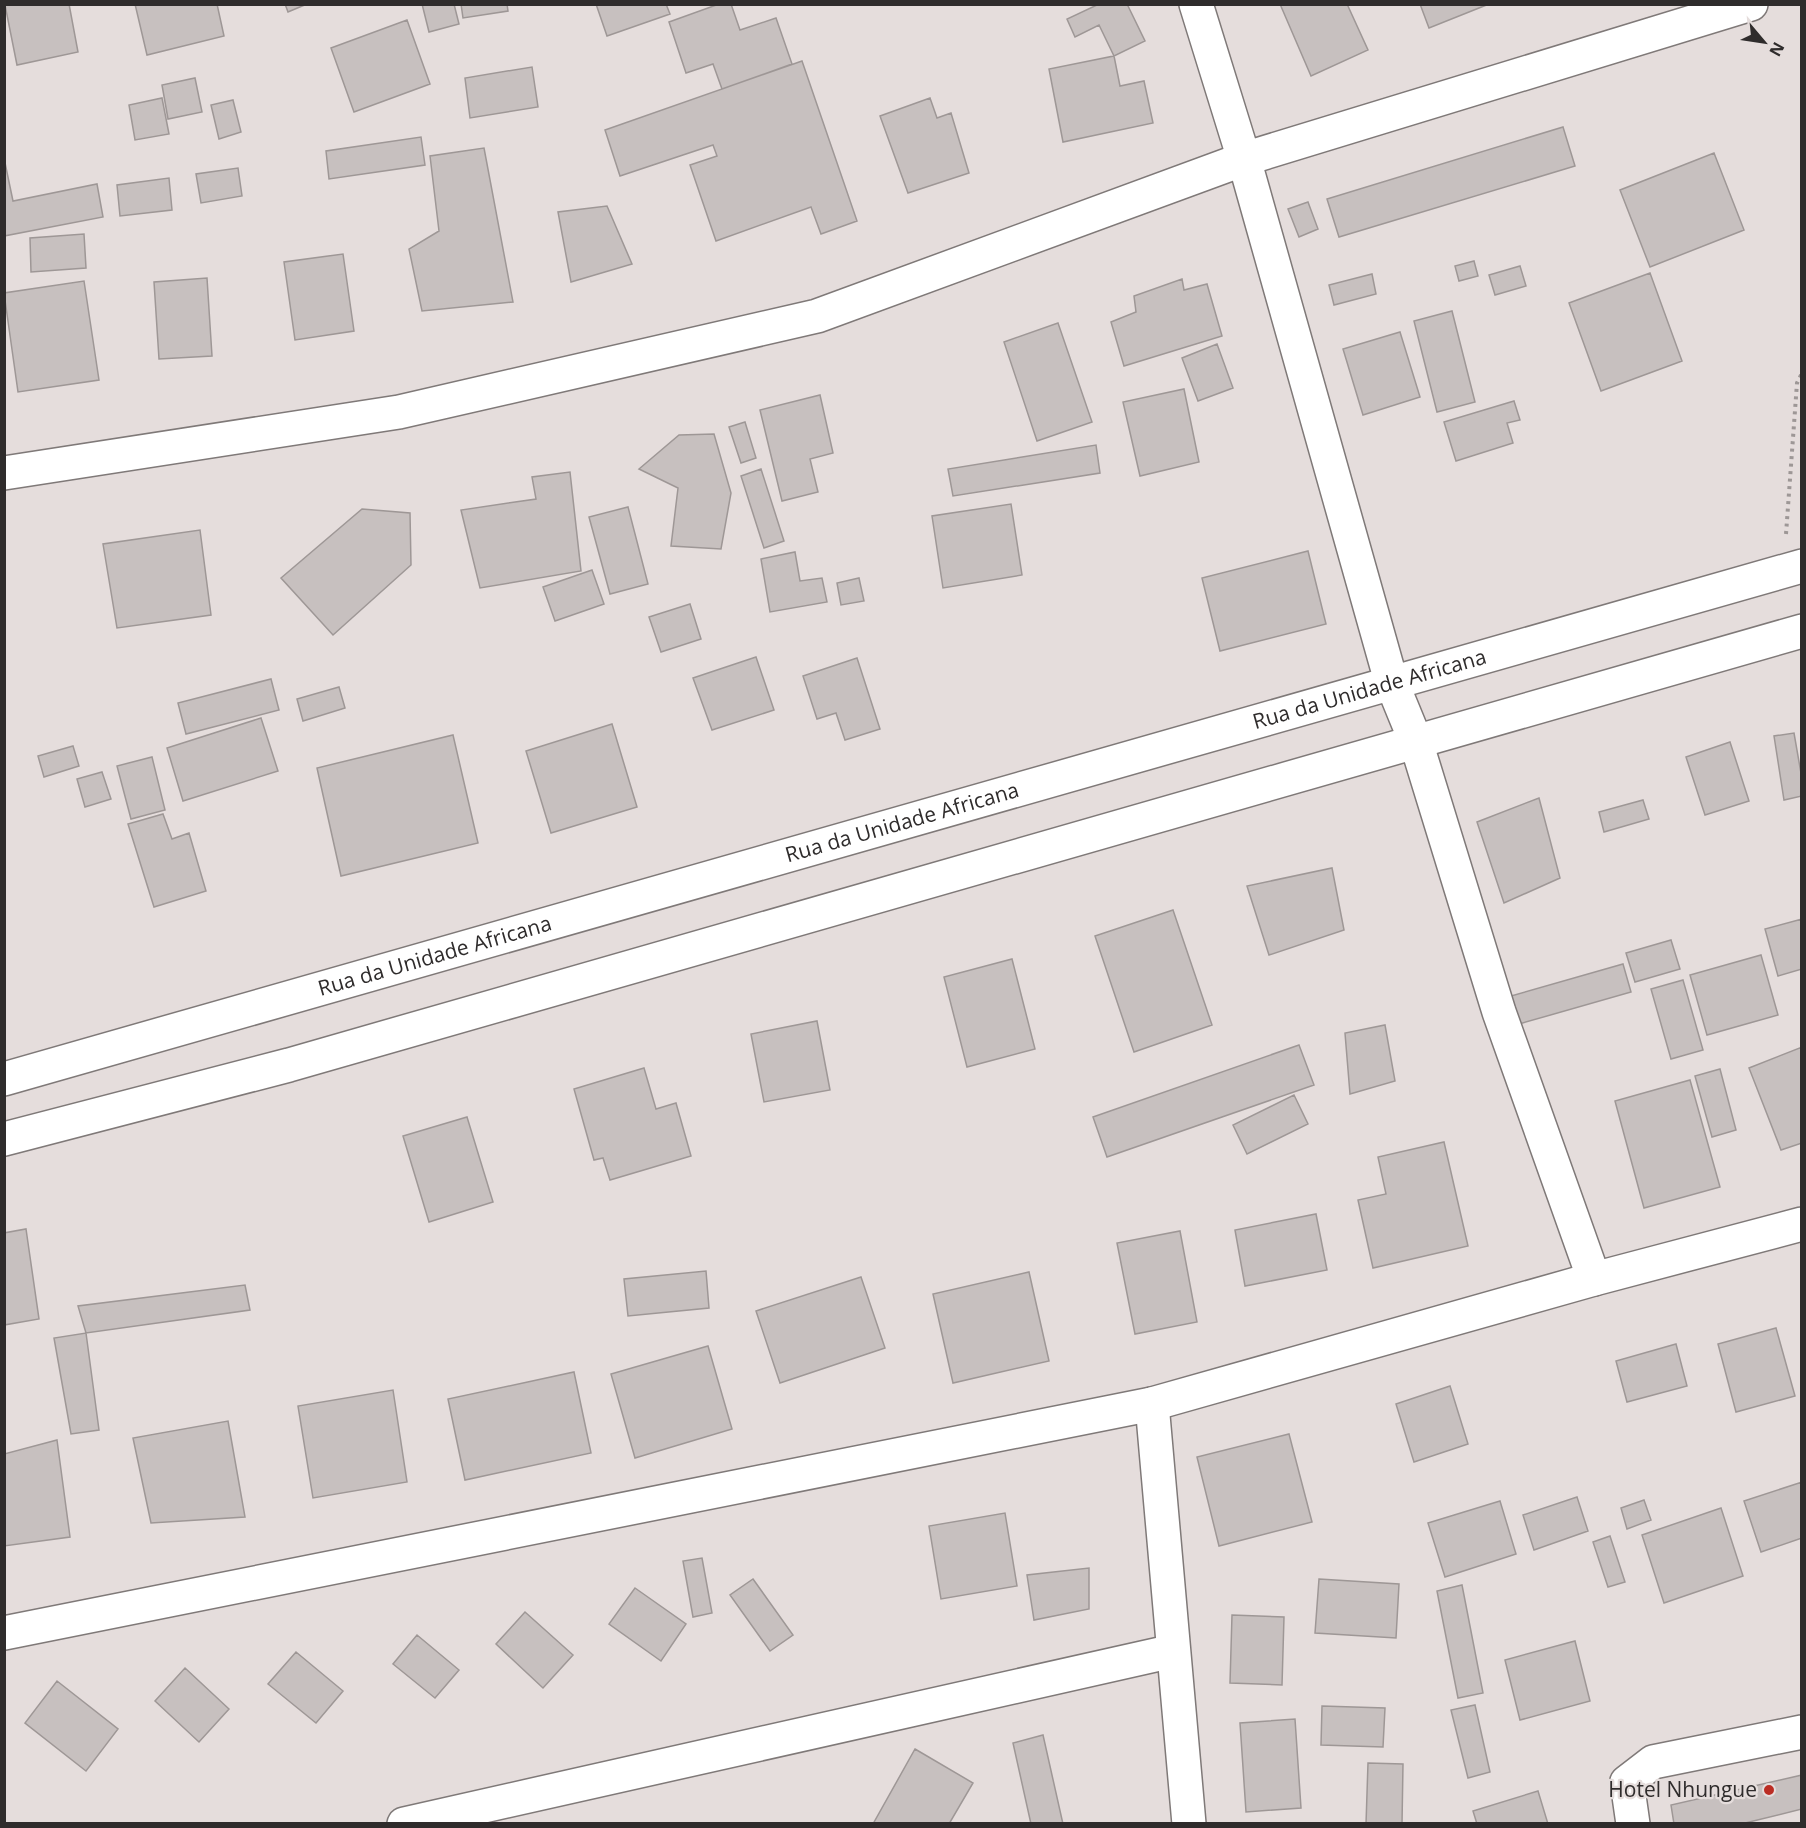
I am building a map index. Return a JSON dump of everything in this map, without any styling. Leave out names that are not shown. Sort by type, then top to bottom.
[{"type":"street","points":[[1196,4],[1244,159],[1391,681],[1416,742],[1499,1012],[1594,1279]]},
{"type":"street","points":[[4,473],[399,412],[817,316],[1244,159],[1751,4]]},
{"type":"street","name":"Rua da Unidade Africana","points":[[4,1079],[1793,568]]},
{"type":"street","points":[[4,1138],[289,1065],[1802,631]]},
{"type":"street","points":[[4,1633],[1152,1404],[1594,1279],[1802,1224]]},
{"type":"street","points":[[1152,1404],[1189,1824]]},
{"type":"street","points":[[404,1824],[1173,1651]]},
{"type":"street","points":[[1633,1824],[1628,1782],[1653,1762],[1802,1732]]},
{"type":"path","points":[[1793,568],[1797,383],[1802,373]]},
{"type":"building","points":[[69,4],[78,52],[17,65],[5,5]]},
{"type":"building","points":[[135,4],[217,4],[224,36],[147,55]]},
{"type":"building","points":[[285,4],[307,4],[288,12]]},
{"type":"building","points":[[422,4],[454,4],[459,24],[429,32]]},
{"type":"building","points":[[461,4],[507,4],[508,11],[463,18]]},
{"type":"building","points":[[596,4],[666,4],[670,14],[607,36]]},
{"type":"building","points":[[719,4],[731,4],[740,30],[776,18],[792,64],[722,89],[713,64],[686,73],[669,22]]},
{"type":"building","points":[[1099,4],[1127,4],[1145,41],[1114,56],[1099,25],[1075,37],[1067,19]]},
{"type":"building","points":[[1280,4],[1347,4],[1368,50],[1311,76]]},
{"type":"building","points":[[1420,4],[1489,4],[1429,28]]},
{"type":"building","points":[[407,20],[430,84],[354,112],[331,48]]},
{"type":"building","points":[[1114,56],[1120,86],[1144,81],[1153,123],[1063,142],[1049,69]]},
{"type":"building","points":[[802,61],[857,221],[821,234],[811,207],[716,241],[690,165],[717,156],[713,145],[620,176],[605,130]]},
{"type":"building","points":[[532,67],[538,107],[470,118],[465,78]]},
{"type":"building","points":[[195,78],[202,112],[168,119],[162,85]]},
{"type":"building","points":[[162,98],[169,134],[135,140],[129,105]]},
{"type":"building","points":[[930,98],[937,118],[951,113],[969,173],[908,193],[880,116]]},
{"type":"building","points":[[233,100],[241,132],[219,139],[211,105]]},
{"type":"building","points":[[1563,127],[1575,166],[1339,237],[1327,199]]},
{"type":"building","points":[[421,137],[425,165],[329,179],[326,151]]},
{"type":"building","points":[[484,148],[513,302],[422,311],[409,249],[439,231],[430,156]]},
{"type":"building","points":[[1714,153],[1744,230],[1650,267],[1620,190]]},
{"type":"building","points":[[4,158],[13,201],[97,184],[103,217],[4,236]]},
{"type":"building","points":[[238,168],[242,196],[201,203],[196,174]]},
{"type":"building","points":[[169,178],[172,210],[120,216],[117,185]]},
{"type":"building","points":[[1308,202],[1318,229],[1299,237],[1288,209]]},
{"type":"building","points":[[607,206],[632,264],[571,282],[558,212]]},
{"type":"building","points":[[84,234],[86,268],[31,272],[30,238]]},
{"type":"building","points":[[343,254],[354,331],[295,340],[284,262]]},
{"type":"building","points":[[1474,261],[1478,276],[1459,281],[1455,266]]},
{"type":"building","points":[[1520,266],[1526,286],[1495,295],[1489,275]]},
{"type":"building","points":[[1650,273],[1682,361],[1601,391],[1569,303]]},
{"type":"building","points":[[1372,274],[1376,294],[1334,305],[1329,285]]},
{"type":"building","points":[[207,278],[212,356],[159,359],[154,282]]},
{"type":"building","points":[[1182,279],[1184,290],[1207,284],[1222,336],[1124,366],[1111,322],[1136,312],[1134,296]]},
{"type":"building","points":[[84,281],[99,380],[18,392],[4,293]]},
{"type":"building","points":[[1452,311],[1475,402],[1437,412],[1414,321]]},
{"type":"building","points":[[1058,323],[1092,422],[1037,441],[1004,342]]},
{"type":"building","points":[[1400,332],[1420,397],[1363,415],[1343,349]]},
{"type":"building","points":[[1217,344],[1233,388],[1198,401],[1182,358]]},
{"type":"building","points":[[1184,389],[1199,462],[1140,476],[1123,402]]},
{"type":"building","points":[[820,395],[833,453],[810,459],[818,492],[782,501],[760,410]]},
{"type":"building","points":[[1514,401],[1520,420],[1507,423],[1513,443],[1456,461],[1444,422]]},
{"type":"building","points":[[745,422],[756,458],[741,463],[729,427]]},
{"type":"building","points":[[714,434],[731,493],[721,549],[671,546],[678,488],[639,469],[679,435]]},
{"type":"building","points":[[1096,445],[1100,473],[953,496],[948,469]]},
{"type":"building","points":[[761,469],[784,541],[764,548],[741,476]]},
{"type":"building","points":[[570,472],[581,571],[480,588],[461,510],[536,499],[532,477]]},
{"type":"building","points":[[1011,504],[1022,575],[943,588],[932,516]]},
{"type":"building","points":[[628,507],[648,584],[610,594],[589,517]]},
{"type":"building","points":[[362,509],[410,513],[411,565],[333,635],[281,578]]},
{"type":"building","points":[[200,530],[211,615],[117,628],[103,544]]},
{"type":"building","points":[[1308,551],[1326,624],[1220,651],[1202,578]]},
{"type":"building","points":[[795,552],[800,581],[822,578],[827,602],[770,612],[761,559]]},
{"type":"building","points":[[592,570],[604,604],[555,621],[543,587]]},
{"type":"building","points":[[859,578],[864,601],[841,605],[837,583]]},
{"type":"building","points":[[690,604],[701,639],[661,652],[649,617]]},
{"type":"building","points":[[756,657],[774,710],[712,730],[693,678]]},
{"type":"building","points":[[857,658],[880,729],[845,740],[836,713],[817,719],[803,676]]},
{"type":"building","points":[[271,679],[279,710],[186,734],[178,703]]},
{"type":"building","points":[[339,687],[345,708],[303,721],[297,699]]},
{"type":"building","points":[[261,718],[278,771],[183,801],[167,748]]},
{"type":"building","points":[[612,724],[637,807],[551,833],[526,751]]},
{"type":"building","points":[[1794,733],[1802,779],[1802,796],[1784,800],[1774,736]]},
{"type":"building","points":[[453,735],[478,843],[341,876],[317,768]]},
{"type":"building","points":[[1730,742],[1749,801],[1705,815],[1686,757]]},
{"type":"building","points":[[73,746],[79,766],[44,777],[38,756]]},
{"type":"building","points":[[152,757],[165,810],[131,819],[117,766]]},
{"type":"building","points":[[102,772],[111,799],[85,807],[77,779]]},
{"type":"building","points":[[1539,798],[1560,878],[1504,903],[1477,822]]},
{"type":"building","points":[[1643,800],[1649,819],[1604,832],[1599,812]]},
{"type":"building","points":[[163,814],[172,839],[189,833],[206,891],[154,907],[128,824]]},
{"type":"building","points":[[1332,868],[1344,930],[1269,955],[1247,886]]},
{"type":"building","points":[[1173,910],[1212,1025],[1134,1052],[1095,936]]},
{"type":"building","points":[[1802,919],[1802,969],[1778,976],[1765,929]]},
{"type":"building","points":[[1671,940],[1680,969],[1635,982],[1626,953]]},
{"type":"building","points":[[1761,955],[1778,1015],[1707,1035],[1690,975]]},
{"type":"building","points":[[1012,959],[1035,1049],[967,1067],[944,977]]},
{"type":"building","points":[[1623,964],[1631,992],[1512,1026],[1504,998]]},
{"type":"building","points":[[1683,980],[1703,1050],[1671,1059],[1651,989]]},
{"type":"building","points":[[817,1021],[830,1090],[764,1102],[751,1034]]},
{"type":"building","points":[[1385,1025],[1395,1081],[1350,1094],[1345,1033]]},
{"type":"building","points":[[1299,1045],[1314,1085],[1107,1157],[1093,1117]]},
{"type":"building","points":[[1802,1047],[1802,1143],[1781,1150],[1749,1068]]},
{"type":"building","points":[[644,1068],[656,1109],[676,1103],[691,1156],[610,1180],[603,1158],[594,1160],[574,1089]]},
{"type":"building","points":[[1720,1069],[1736,1130],[1712,1137],[1695,1076]]},
{"type":"building","points":[[1690,1080],[1720,1187],[1644,1208],[1615,1101]]},
{"type":"building","points":[[1294,1095],[1308,1124],[1247,1154],[1233,1125]]},
{"type":"building","points":[[467,1117],[493,1202],[429,1222],[403,1136]]},
{"type":"building","points":[[1444,1142],[1468,1246],[1373,1268],[1358,1200],[1386,1194],[1378,1157]]},
{"type":"building","points":[[1316,1214],[1327,1270],[1245,1286],[1235,1230]]},
{"type":"building","points":[[26,1229],[39,1319],[4,1325],[4,1233]]},
{"type":"building","points":[[1180,1231],[1197,1322],[1135,1334],[1117,1243]]},
{"type":"building","points":[[706,1271],[709,1308],[628,1316],[624,1279]]},
{"type":"building","points":[[1029,1272],[1049,1361],[953,1383],[933,1294]]},
{"type":"building","points":[[861,1277],[885,1348],[780,1383],[756,1311]]},
{"type":"building","points":[[245,1285],[250,1310],[86,1333],[78,1306]]},
{"type":"building","points":[[1776,1328],[1795,1396],[1736,1412],[1718,1344]]},
{"type":"building","points":[[86,1333],[99,1430],[71,1434],[54,1338]]},
{"type":"building","points":[[1676,1344],[1687,1386],[1627,1402],[1616,1361]]},
{"type":"building","points":[[708,1346],[732,1429],[635,1458],[611,1374]]},
{"type":"building","points":[[574,1372],[591,1453],[465,1480],[448,1399]]},
{"type":"building","points":[[1450,1386],[1468,1444],[1414,1462],[1396,1404]]},
{"type":"building","points":[[393,1390],[407,1482],[313,1498],[298,1406]]},
{"type":"building","points":[[228,1421],[245,1517],[151,1523],[133,1438]]},
{"type":"building","points":[[1289,1434],[1312,1522],[1219,1546],[1197,1457]]},
{"type":"building","points":[[57,1440],[70,1537],[4,1546],[4,1454]]},
{"type":"building","points":[[1802,1482],[1802,1538],[1761,1552],[1744,1501]]},
{"type":"building","points":[[1577,1497],[1588,1531],[1534,1550],[1523,1515]]},
{"type":"building","points":[[1644,1500],[1651,1520],[1627,1529],[1621,1508]]},
{"type":"building","points":[[1500,1501],[1516,1554],[1445,1577],[1428,1523]]},
{"type":"building","points":[[1721,1508],[1743,1576],[1664,1603],[1642,1535]]},
{"type":"building","points":[[1005,1513],[1017,1586],[941,1599],[929,1526]]},
{"type":"building","points":[[1610,1536],[1625,1582],[1608,1587],[1593,1542]]},
{"type":"building","points":[[702,1558],[712,1613],[693,1617],[683,1561]]},
{"type":"building","points":[[1089,1568],[1089,1609],[1034,1620],[1027,1575]]},
{"type":"building","points":[[753,1579],[793,1635],[770,1651],[730,1595]]},
{"type":"building","points":[[1319,1579],[1399,1584],[1396,1638],[1315,1633]]},
{"type":"building","points":[[1462,1585],[1483,1693],[1458,1698],[1437,1591]]},
{"type":"building","points":[[635,1588],[686,1624],[661,1661],[609,1624]]},
{"type":"building","points":[[525,1612],[573,1655],[543,1688],[496,1644]]},
{"type":"building","points":[[1232,1615],[1284,1617],[1282,1685],[1230,1683]]},
{"type":"building","points":[[417,1635],[459,1670],[435,1698],[393,1664]]},
{"type":"building","points":[[1575,1641],[1590,1701],[1520,1720],[1505,1660]]},
{"type":"building","points":[[296,1652],[343,1691],[316,1723],[268,1684]]},
{"type":"building","points":[[185,1668],[229,1709],[199,1742],[155,1701]]},
{"type":"building","points":[[57,1681],[118,1729],[86,1771],[25,1723]]},
{"type":"building","points":[[1475,1705],[1490,1772],[1468,1778],[1451,1710]]},
{"type":"building","points":[[1322,1706],[1385,1708],[1383,1747],[1321,1745]]},
{"type":"building","points":[[1295,1719],[1301,1808],[1246,1812],[1240,1723]]},
{"type":"building","points":[[1043,1735],[1063,1824],[1031,1824],[1013,1743]]},
{"type":"building","points":[[915,1749],[973,1783],[949,1824],[873,1824]]},
{"type":"building","points":[[1368,1763],[1403,1764],[1402,1824],[1366,1824]]},
{"type":"building","name":"Hotel Nhungue","points":[[1802,1775],[1802,1809],[1741,1824],[1674,1824],[1671,1805]]},
{"type":"building","points":[[1538,1791],[1548,1824],[1477,1824],[1473,1811]]},
{"type":"place","name":"Hotel Nhungue","points":[[1769,1790]]}]
